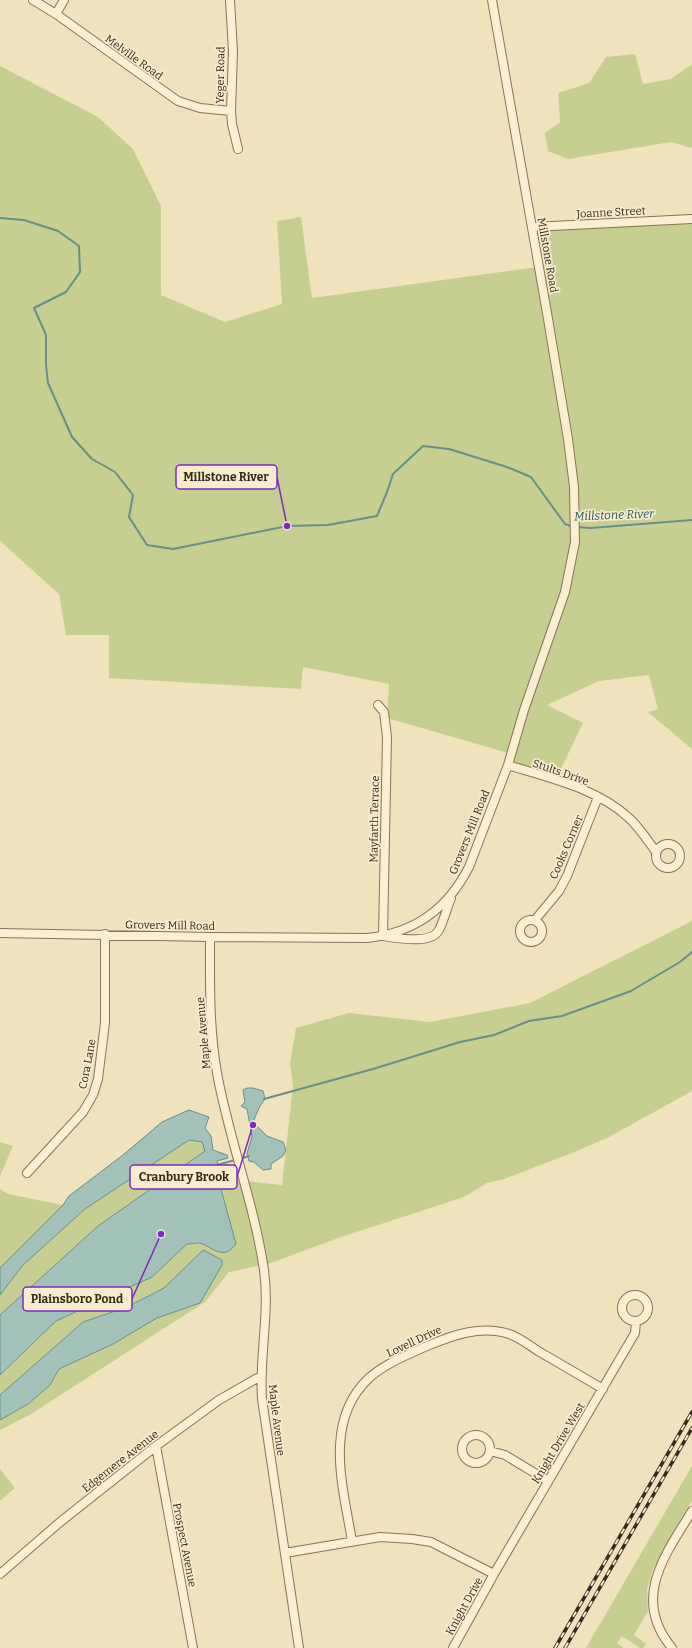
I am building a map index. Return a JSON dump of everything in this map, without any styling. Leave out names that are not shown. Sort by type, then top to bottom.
[{"type":"street","name":"Melville Road","points":[[33,0],[56,14],[178,101],[200,108],[231,111]]},
{"type":"street","points":[[56,14],[64,0]]},
{"type":"street","name":"Yeger Road","points":[[230,0],[233,51],[231,111],[232,124],[238,149]]},
{"type":"street","name":"Millstone Road","points":[[492,0],[568,439],[574,487],[575,514]]},
{"type":"street","name":"Joanne Street","points":[[532,227],[692,219]]},
{"type":"street","name":"Grovers Mill Road","points":[[0,933],[367,938],[383,936],[412,926],[428,917],[452,895],[469,867],[508,765],[524,710],[565,592],[575,542],[575,514]]},
{"type":"street","name":"Mayfarth Terrace","points":[[378,706],[384,712],[387,737],[383,936]]},
{"type":"street","name":"Stults Drive","points":[[508,765],[583,789],[614,806],[630,819],[656,852]]},
{"type":"street","name":"Cooks Corner","points":[[535,920],[560,891],[598,797]]},
{"type":"street","points":[[383,936],[406,939],[430,938],[439,931],[452,895]]},
{"type":"street","name":"Cora Lane","points":[[27,1173],[83,1112],[93,1095],[98,1079],[105,1023],[105,934]]},
{"type":"street","name":"Maple Avenue","points":[[210,937],[211,1022],[213,1047],[220,1087],[264,1271],[266,1326],[261,1376],[265,1420],[299,1648]]},
{"type":"street","name":"Knight Drive West","points":[[494,1574],[635,1333],[636,1322]]},
{"type":"street","name":"Lovell Drive","points":[[352,1542],[339,1451],[342,1428],[347,1411],[357,1392],[370,1378],[393,1361],[447,1338],[470,1331],[488,1330],[510,1334],[603,1389]]},
{"type":"street","name":"Edgemere Avenue","points":[[2,1570],[156,1446],[219,1400],[261,1376]]},
{"type":"street","name":"Prospect Avenue","points":[[156,1446],[193,1648]]},
{"type":"street","points":[[490,1451],[505,1455],[548,1481]]},
{"type":"street","points":[[672,1648],[657,1621],[653,1600],[654,1585],[660,1564],[692,1511]]},
{"type":"street","points":[[285,1553],[380,1538],[412,1539],[431,1542],[494,1574]]},
{"type":"street","name":"Knight Drive","points":[[453,1648],[494,1574]]},
{"type":"green space","points":[[635,54],[643,84],[671,79],[692,64],[692,148],[671,142],[568,159],[548,151],[545,133],[560,122],[558,93],[589,83],[606,57]]},
{"type":"green space","points":[[0,66],[98,117],[133,149],[161,206],[161,295],[225,322],[282,304],[277,221],[301,217],[312,298],[538,267],[532,229],[692,222],[692,749],[648,712],[658,709],[649,675],[599,681],[547,705],[583,723],[557,777],[505,761],[508,753],[387,718],[389,684],[303,667],[301,689],[109,678],[109,635],[66,635],[59,594],[0,541]]},
{"type":"green space","points":[[692,921],[692,1091],[609,1137],[504,1179],[487,1183],[464,1197],[341,1237],[271,1263],[229,1272],[205,1302],[31,1414],[0,1430],[0,1420],[28,1404],[50,1385],[59,1369],[113,1344],[157,1318],[200,1303],[222,1260],[203,1250],[164,1288],[127,1307],[83,1322],[0,1395],[0,1375],[56,1321],[152,1277],[187,1244],[202,1243],[209,1248],[236,1244],[218,1178],[282,1185],[293,1086],[290,1063],[296,1028],[349,1013],[430,1022],[530,1003]]},
{"type":"green space","points":[[189,1140],[202,1142],[205,1151],[98,1226],[0,1315],[0,1295],[23,1265],[85,1209]]},
{"type":"green space","points":[[0,1142],[13,1146],[0,1176]]},
{"type":"green space","points":[[0,1189],[8,1194],[63,1205],[0,1268]]},
{"type":"green space","points":[[692,1466],[692,1501],[653,1569],[647,1589],[648,1611],[634,1635],[646,1644],[643,1648],[640,1648],[622,1636],[617,1643],[624,1648],[586,1648]]},
{"type":"green space","points":[[0,1469],[15,1488],[0,1501]]},
{"type":"water","points":[[247,1088],[263,1091],[265,1099],[253,1122],[267,1136],[283,1142],[286,1150],[283,1156],[271,1164],[271,1169],[263,1170],[254,1162],[249,1161],[247,1153],[252,1137],[247,1109],[241,1106],[245,1102],[243,1090]]},
{"type":"water","points":[[189,1110],[209,1117],[205,1128],[211,1136],[213,1150],[227,1155],[228,1158],[217,1161],[219,1167],[229,1165],[229,1170],[222,1172],[218,1178],[236,1244],[228,1251],[220,1252],[201,1243],[187,1244],[152,1277],[56,1321],[0,1375],[0,1315],[98,1226],[205,1151],[202,1142],[189,1140],[85,1209],[23,1265],[0,1295],[0,1268],[63,1205],[69,1196],[123,1155],[162,1122]]},
{"type":"water","points":[[203,1250],[222,1260],[222,1265],[200,1303],[157,1318],[113,1344],[59,1369],[50,1385],[28,1404],[0,1420],[0,1395],[83,1322],[127,1307],[164,1288]]},
{"type":"waterway","name":"Millstone River","points":[[0,218],[24,220],[58,231],[79,246],[80,272],[66,292],[34,308],[46,335],[46,365],[48,383],[72,437],[92,459],[115,472],[133,495],[129,517],[147,545],[173,549],[287,526],[328,525],[377,516],[393,474],[423,446],[449,449],[507,467],[531,477],[565,524],[573,527]]},
{"type":"waterway","name":"Millstone River","points":[[577,527],[591,528],[692,520]]},
{"type":"waterway","points":[[264,1099],[373,1069],[460,1042],[494,1035],[529,1021],[562,1016],[631,991],[680,962],[692,952]]},
{"type":"waterway","points":[[240,1159],[249,1156]]},
{"type":"waterway","points":[[217,1165],[235,1160]]},
{"type":"railway","points":[[555,1648],[692,1412]]},
{"type":"railway","points":[[565,1648],[692,1428]]},
{"type":"place","name":"Millstone River","points":[[287,526]]},
{"type":"place","name":"Cranbury Brook","points":[[253,1125]]},
{"type":"place","name":"Plainsboro Pond","points":[[161,1234]]}]
